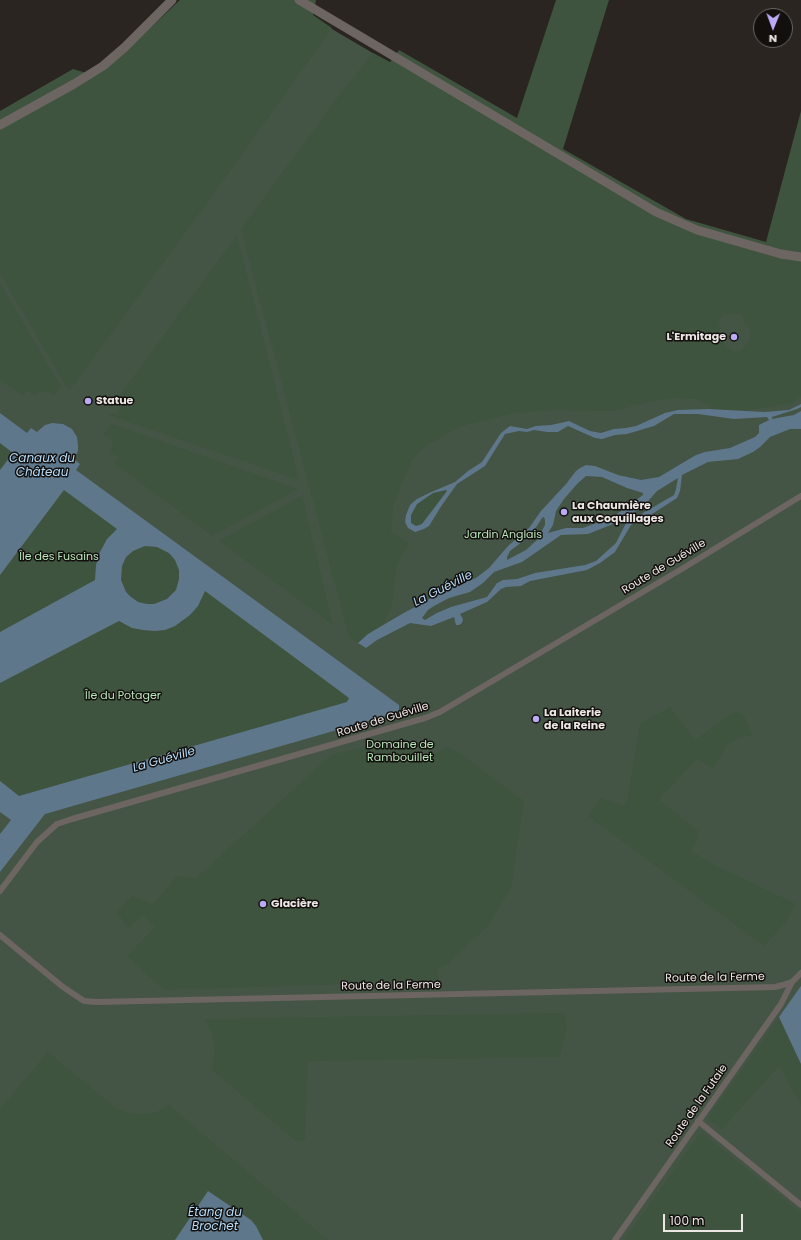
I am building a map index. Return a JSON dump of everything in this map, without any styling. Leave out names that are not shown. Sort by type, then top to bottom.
[{"type":"main road","points":[[0,126],[74,84],[102,66],[172,0]]},
{"type":"main road","points":[[299,0],[656,212],[704,232],[774,252],[801,257]]},
{"type":"street","name":"Route de Guéville","points":[[0,891],[37,842],[57,824],[418,720],[440,712],[685,567],[801,496]]},
{"type":"street","name":"Route de la Ferme","points":[[0,936],[63,987],[84,1001],[97,1002],[775,987],[792,982]]},
{"type":"street","points":[[792,982],[801,972]]},
{"type":"street","name":"Route de la Futaie","points":[[615,1240],[781,1004],[792,982]]},
{"type":"street","points":[[698,1121],[801,1205]]},
{"type":"green space","points":[[180,0],[316,0],[313,15],[332,28],[207,203],[69,391],[0,273],[0,111],[73,69],[93,75],[129,48]]},
{"type":"green space","points":[[556,0],[609,0],[563,149],[686,219],[766,242],[801,111],[801,396],[791,404],[717,414],[710,406],[696,399],[671,398],[614,411],[552,410],[510,414],[461,426],[424,447],[411,462],[393,507],[391,532],[409,543],[397,565],[391,609],[380,628],[368,634],[358,643],[349,637],[241,229],[340,94],[373,53],[390,62],[399,50],[517,118]],"holes":[[[741,314],[745,324],[749,327],[751,334],[748,343],[740,351],[733,351],[727,348],[721,341],[719,321],[723,315]]]},
{"type":"green space","name":"Domaine de Rambouillet","points":[[308,15],[664,224],[801,263],[801,1240],[0,1240],[0,136]]},
{"type":"green space","points":[[237,235],[299,480],[108,415],[118,413],[120,395]]},
{"type":"green space","points":[[0,283],[61,387],[54,396],[49,392],[43,391],[35,396],[27,390],[23,396],[0,380]]},
{"type":"green space","points":[[111,424],[298,489],[212,536],[114,463],[119,458],[110,452],[113,445],[111,439],[104,434]]},
{"type":"green space","points":[[0,443],[13,453],[0,470]]},
{"type":"green space","points":[[446,489],[447,491],[422,524],[416,526],[411,523],[411,515],[417,504],[433,493]]},
{"type":"green space","name":"Île des Fusains","points":[[64,490],[117,529],[107,539],[100,552],[96,565],[95,580],[0,632],[0,575]]},
{"type":"green space","points":[[302,496],[333,625],[219,541]]},
{"type":"green space","points":[[144,546],[156,546],[171,554],[179,569],[179,581],[171,596],[156,604],[144,604],[129,596],[121,581],[121,569],[129,554]]},
{"type":"green space","name":"Île du Potager","points":[[205,591],[349,698],[348,702],[19,796],[0,781],[0,683],[119,621],[132,628],[143,630],[165,630],[175,626],[190,615],[198,606]]},
{"type":"green space","points":[[670,707],[695,740],[734,712],[743,714],[753,736],[746,736],[729,742],[713,768],[697,759],[659,799],[699,832],[698,838],[691,851],[714,865],[796,904],[786,922],[764,946],[588,816],[600,798],[626,806],[640,724]]},
{"type":"green space","points":[[403,738],[413,752],[421,757],[432,756],[447,747],[462,755],[524,801],[511,888],[487,927],[446,965],[437,968],[439,981],[164,990],[127,956],[155,927],[143,915],[128,928],[117,912],[132,896],[153,904],[177,876],[196,878],[331,755]]},
{"type":"green space","points":[[564,1013],[567,1025],[560,1057],[308,1061],[305,1140],[297,1142],[211,1069],[215,1051],[212,1032],[204,1019]]},
{"type":"green space","points":[[779,1017],[801,1064],[801,1105],[779,1066],[722,1129],[707,1119]]},
{"type":"green space","points":[[48,1052],[116,1108],[126,1112],[147,1114],[157,1112],[168,1104],[328,1240],[0,1240],[0,1109]]},
{"type":"green space","points":[[701,1132],[801,1213],[801,1240],[624,1240]]},
{"type":"water","points":[[801,404],[801,407],[772,417],[772,419],[794,415],[801,411],[801,429],[790,429],[770,437],[753,452],[738,459],[708,462],[682,475],[680,491],[677,498],[649,516],[631,525],[615,552],[600,563],[587,570],[530,581],[521,586],[506,587],[501,589],[487,602],[460,614],[463,619],[462,623],[459,625],[456,625],[454,617],[431,626],[410,623],[377,640],[366,648],[358,643],[368,634],[402,614],[444,591],[476,578],[489,568],[508,546],[529,528],[541,511],[580,468],[586,465],[595,466],[618,475],[641,480],[659,477],[696,455],[730,448],[755,437],[759,433],[759,425],[769,420],[767,417],[734,419],[698,414],[674,414],[654,426],[627,434],[615,435],[602,439],[595,438],[568,426],[558,432],[534,430],[505,434],[485,466],[457,484],[429,526],[415,532],[408,528],[405,522],[410,505],[417,499],[455,482],[482,462],[501,433],[510,426],[527,429],[536,426],[551,425],[569,421],[590,431],[601,433],[614,429],[636,426],[665,413],[678,410],[708,409],[765,412],[789,410]],"holes":[[[586,476],[602,477],[643,493],[643,495],[617,514],[599,522],[583,528],[566,528],[548,533],[553,525],[556,511],[578,483]],[[678,478],[674,495],[626,523],[616,543],[596,561],[585,565],[535,573],[517,579],[503,580],[497,583],[487,597],[451,607],[425,620],[422,618],[428,610],[434,606],[449,598],[470,592],[483,583],[494,572],[522,562],[561,535],[588,534],[618,522],[643,507],[657,491]],[[447,491],[422,524],[416,526],[411,523],[411,515],[417,504],[433,493]],[[544,517],[545,525],[537,540],[526,550],[507,560],[510,551],[531,535]]]},
{"type":"water","name":"Canaux du Château","points":[[0,413],[27,433],[31,428],[37,432],[45,425],[52,423],[63,424],[72,429],[77,437],[78,445],[78,451],[74,459],[80,464],[76,470],[399,705],[399,710],[396,713],[45,814],[0,872],[0,834],[11,820],[0,812],[0,781],[19,796],[347,702],[349,698],[205,591],[198,606],[190,615],[175,626],[165,630],[143,630],[132,628],[119,621],[0,683],[0,632],[95,580],[96,565],[100,552],[107,539],[117,529],[64,490],[0,575],[0,470],[13,453],[0,443]],"holes":[[[145,546],[157,547],[169,553],[175,560],[179,570],[179,579],[176,590],[167,599],[154,604],[138,602],[126,592],[121,580],[122,566],[126,557],[133,551]]]},
{"type":"water","points":[[801,986],[801,1064],[779,1017]]},
{"type":"water","name":"Étang du Brochet","points":[[208,1191],[251,1220],[256,1226],[263,1240],[175,1240]]},
{"type":"place","name":"L'Ermitage","points":[[734,337]]},
{"type":"place","name":"Statue","points":[[88,401]]},
{"type":"place","name":"La Chaumière aux Coquillages","points":[[564,512]]},
{"type":"place","name":"La Laiterie de la Reine","points":[[536,719]]},
{"type":"place","name":"Glacière","points":[[263,904]]},
{"type":"park label","name":"Jardin Anglais","points":[[503,535]]},
{"type":"water label","name":"La Guéville","points":[[443,589]]},
{"type":"water label","name":"La Guéville","points":[[164,760]]}]
